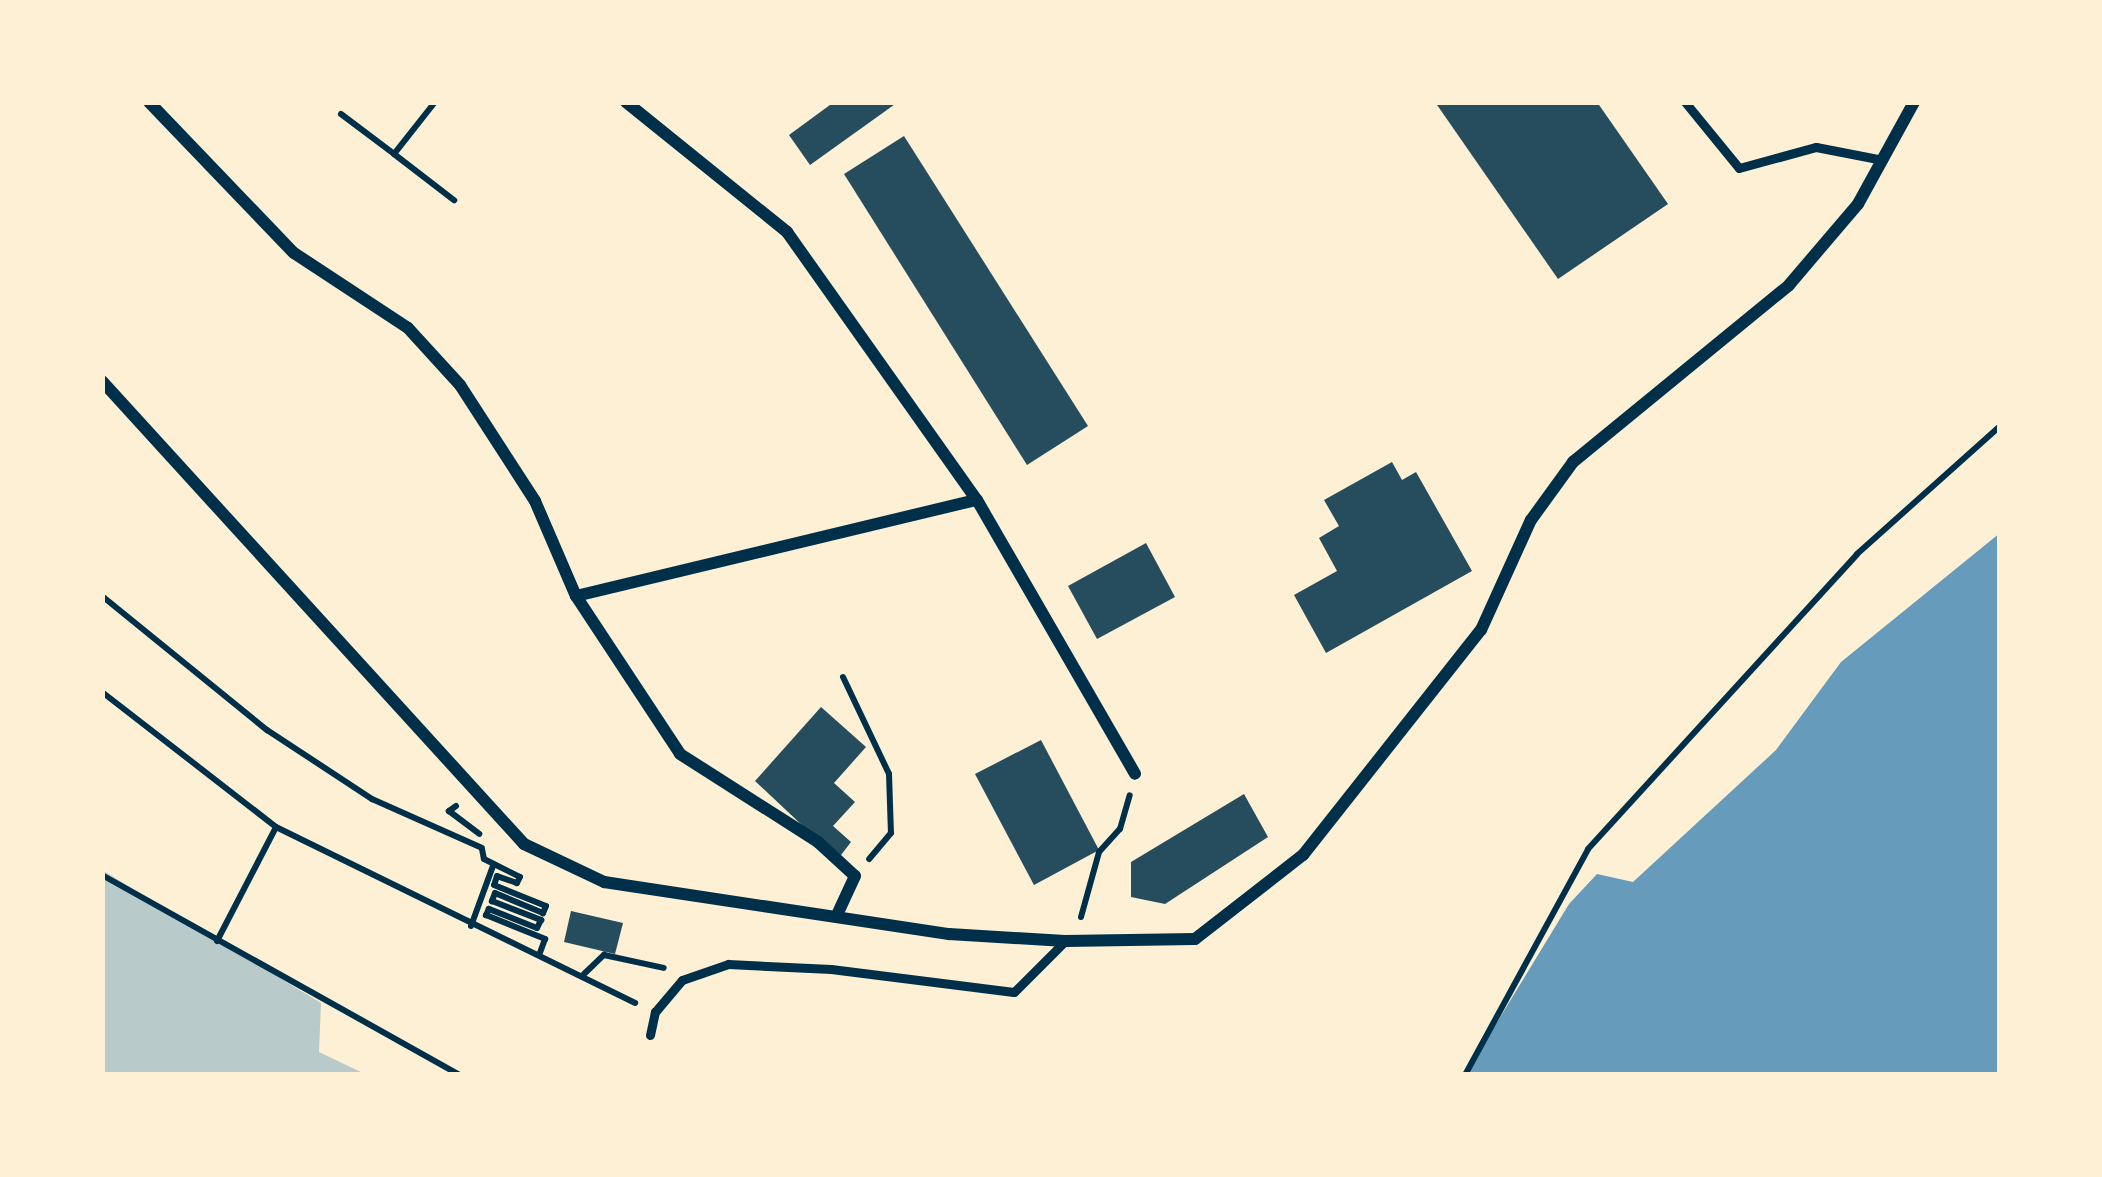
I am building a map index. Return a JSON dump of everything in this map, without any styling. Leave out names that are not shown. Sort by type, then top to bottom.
[{"type":"street","points":[[149,102],[294,253],[408,328],[460,386],[535,501],[576,596],[680,754],[818,842],[856,876],[837,915]]},
{"type":"street","points":[[627,102],[787,232],[977,500],[1135,774]]},
{"type":"street","points":[[102,381],[524,844],[604,882],[949,934],[1065,941],[1196,939],[1304,855],[1481,630],[1531,520],[1573,462],[1790,285],[1858,205],[1914,102]]},
{"type":"street","points":[[576,596],[977,500]]},
{"type":"lane","points":[[1685,102],[1739,167],[1816,147],[1882,160]]},
{"type":"lane","points":[[650,1035],[655,1012],[682,980],[728,964],[830,969],[1014,992],[1065,941]]},
{"type":"path","points":[[394,154],[435,102]]},
{"type":"path","points":[[341,114],[454,200]]},
{"type":"path","points":[[1465,1075],[1588,849],[1857,554],[2000,426]]},
{"type":"path","points":[[102,596],[267,730],[372,799],[482,848]]},
{"type":"path","points":[[843,676],[890,774],[890,833],[856,876]]},
{"type":"path","points":[[102,692],[276,827],[655,1012]]},
{"type":"path","points":[[1065,941],[1084,914],[1100,852],[1120,830],[1135,774]]},
{"type":"path","points":[[449,811],[486,839],[484,860],[520,877],[518,884],[497,875],[494,885],[546,906],[543,913],[495,893],[492,901],[541,920],[537,928],[489,908],[486,915],[545,939],[540,952]]},
{"type":"path","points":[[217,941],[276,827]]},
{"type":"path","points":[[471,926],[494,866]]},
{"type":"path","points":[[102,875],[337,1002],[460,1075]]},
{"type":"path","points":[[584,975],[604,956],[665,968],[682,980]]},
{"type":"shaded area","points":[[102,870],[321,1003],[319,1052],[367,1075],[102,1075]]},
{"type":"water","points":[[2000,533],[2000,1075],[1465,1075],[1569,904],[1597,874],[1633,882],[1776,750],[1841,662]]},
{"type":"building","points":[[834,102],[898,102],[810,165],[789,135]]},
{"type":"building","points":[[1435,102],[1597,102],[1668,204],[1558,279]]},
{"type":"building","points":[[904,136],[1088,426],[1027,465],[844,174]]},
{"type":"building","points":[[1392,462],[1402,480],[1416,472],[1472,571],[1326,653],[1294,595],[1337,571],[1319,538],[1339,526],[1324,500]]},
{"type":"building","points":[[1146,543],[1175,597],[1097,639],[1068,586]]},
{"type":"building","points":[[821,707],[866,747],[834,783],[855,802],[833,826],[851,842],[838,859],[755,781]]},
{"type":"building","points":[[1041,740],[1099,850],[1034,885],[975,774]]},
{"type":"building","points":[[1244,794],[1268,837],[1165,904],[1131,897],[1131,862]]},
{"type":"building","points":[[571,911],[623,923],[615,954],[564,942]]}]
